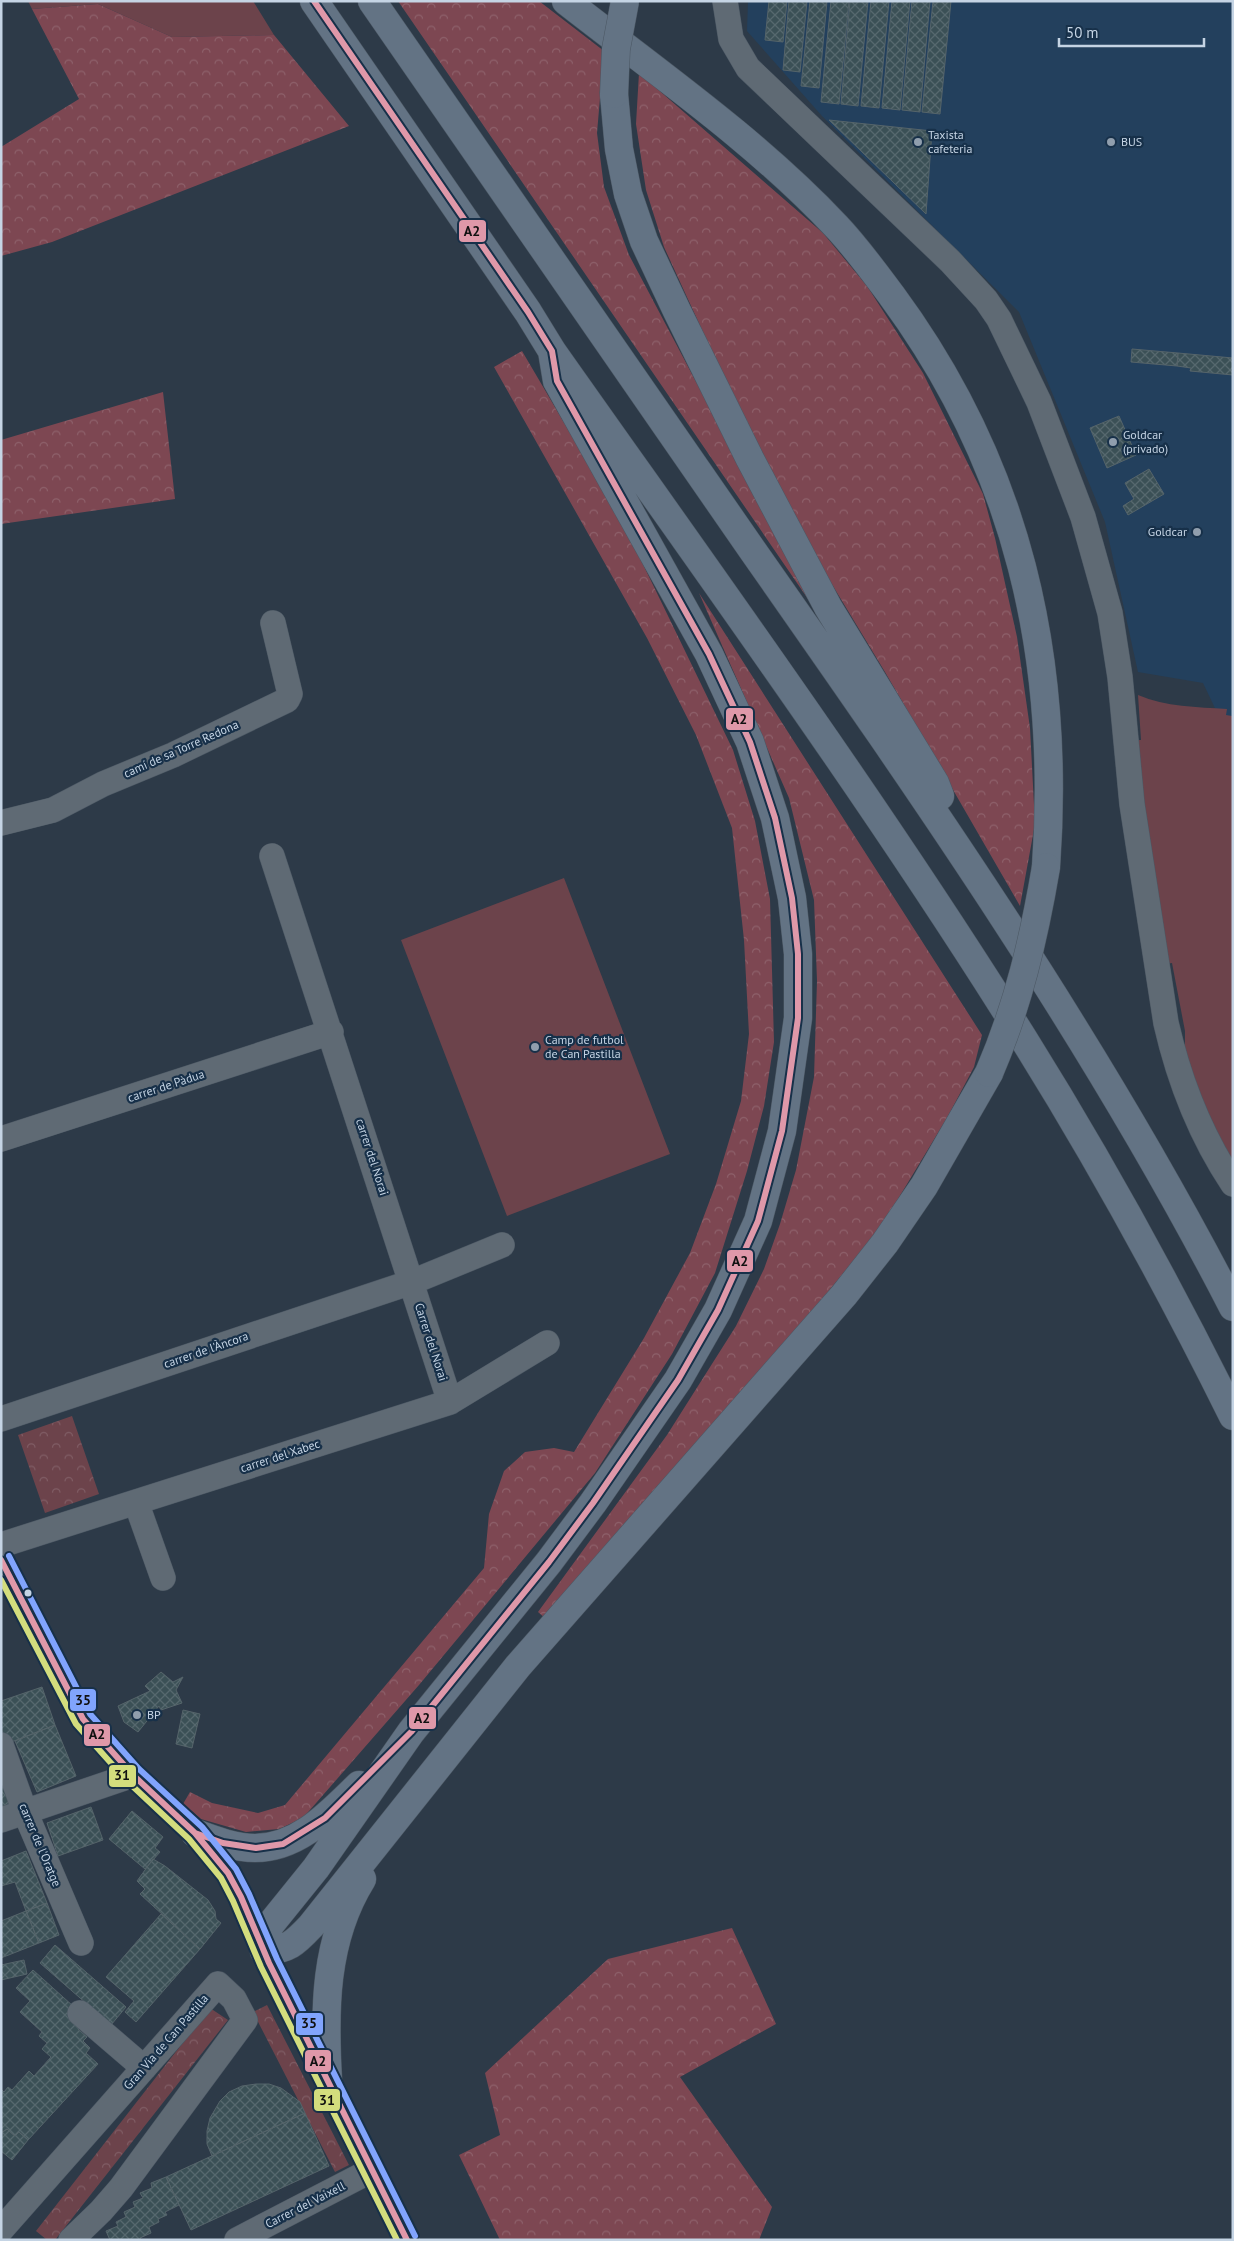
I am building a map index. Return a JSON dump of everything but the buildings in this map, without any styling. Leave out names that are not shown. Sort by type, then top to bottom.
[{"type":"highway","points":[[314,1],[528,312],[552,351],[864,798],[959,938],[1083,1137],[1140,1238],[1233,1416]]},
{"type":"highway","points":[[372,1],[964,857],[1058,1000],[1108,1083],[1171,1192],[1233,1307]]},
{"type":"highway","points":[[552,351],[557,382],[709,654],[750,742],[775,818],[792,898],[798,954],[798,1018],[782,1131],[758,1221],[718,1310],[678,1380],[593,1503],[411,1732],[316,1868],[270,1925],[264,1939],[264,1951],[284,1949],[299,1939],[518,1666],[844,1295],[885,1243],[924,1186],[989,1073],[1004,1039],[1020,990],[1035,928],[1046,867],[1050,812],[1050,757],[1038,634],[1009,517],[992,471],[947,379],[918,331],[865,260],[838,228],[803,193],[709,112],[566,1]]},
{"type":"highway","points":[[625,1],[616,48],[614,94],[619,149],[628,194],[644,241],[733,425],[828,607],[935,783],[964,857]]},
{"type":"highway","points":[[195,1833],[223,1842],[256,1848],[283,1844],[325,1818],[411,1732]]},
{"type":"highway","points":[[328,2080],[325,2005],[329,1970],[337,1938],[355,1891],[416,1793]]},
{"type":"street","points":[[725,1],[731,38],[748,68],[950,261],[986,300],[999,319],[1039,402],[1083,517],[1110,613],[1120,677],[1132,804],[1166,1023],[1172,1048],[1196,1116],[1233,1184]]},
{"type":"street","name":"camí de sa Torre Redona","points":[[1,823],[53,810],[103,784],[172,755],[288,700],[290,694],[274,623]]},
{"type":"street","name":"carrer del Norai","points":[[272,856],[332,1032],[412,1282]]},
{"type":"street","name":"carrer de Pàdua","points":[[1,1139],[332,1032]]},
{"type":"street","name":"carrer de l'Àncora","points":[[1,1419],[412,1282],[502,1245]]},
{"type":"street","name":"Carrer del Norai","points":[[412,1282],[450,1402]]},
{"type":"street","name":"carrer del Xabec","points":[[1,1545],[450,1402],[547,1343]]},
{"type":"street","points":[[136,1502],[163,1578]]},
{"type":"street","points":[[1,1560],[83,1719],[133,1775],[195,1833],[228,1873],[264,1951],[407,2240]]},
{"type":"street","name":"carrer de l'Oratge","points":[[1,1745],[25,1812],[81,1943]]},
{"type":"street","points":[[1,1820],[133,1775]]},
{"type":"street","name":"Gran Via de Can Pastilla","points":[[1,2230],[218,1984],[234,1999],[245,2020],[121,2188],[101,2211],[71,2240]]},
{"type":"street","points":[[80,2013],[144,2068]]},
{"type":"street","name":"Carrer del Vaixell","points":[[237,2240],[372,2170]]},
{"type":"street","points":[[17,2211],[19,2240]]},
{"type":"shaded area","points":[[748,1],[1233,1],[1233,746],[1203,683],[1138,672],[1105,522],[1019,312],[822,116],[747,31]]},
{"type":"green space","points":[[28,1],[253,1],[274,35],[172,37],[98,4],[32,9]]},
{"type":"green space","points":[[398,1],[539,1],[604,51],[597,133],[604,187],[629,255],[821,618]]},
{"type":"green space","points":[[98,4],[172,37],[274,35],[349,126],[52,242],[1,256],[1,147],[79,99],[32,9]]},
{"type":"green space","points":[[639,73],[823,233],[867,286],[923,373],[983,494],[1017,637],[1030,728],[1035,824],[1020,906],[885,672],[793,520],[725,380],[664,247],[646,190],[636,124]]},
{"type":"green space","points":[[522,351],[623,523],[733,750],[755,821],[770,899],[774,1042],[764,1106],[747,1171],[715,1273],[672,1354],[595,1473],[419,1685],[303,1818],[279,1829],[246,1832],[201,1819],[183,1804],[190,1792],[212,1803],[258,1813],[285,1805],[484,1568],[489,1514],[504,1471],[525,1452],[554,1448],[574,1452],[644,1338],[690,1253],[716,1184],[741,1101],[749,1034],[744,940],[732,828],[696,735],[647,638],[494,367]]},
{"type":"green space","points":[[163,392],[175,499],[1,524],[1,440]]},
{"type":"green space","points":[[699,593],[982,1035],[974,1067],[947,1118],[881,1227],[797,1330],[546,1619],[538,1612],[667,1435],[736,1326],[764,1269],[780,1224],[796,1170],[814,1077],[817,981],[814,900],[789,798]]},
{"type":"green space","points":[[1138,695],[1171,704],[1227,709],[1226,715],[1232,716],[1233,1167],[1206,1111],[1185,1051],[1185,1031],[1172,963],[1165,964],[1136,740],[1141,740]]},
{"type":"green space","name":"Camp de futbol de Can Pastilla","points":[[564,878],[670,1154],[507,1216],[401,940]]},
{"type":"green space","points":[[72,1416],[99,1494],[45,1513],[18,1435]]},
{"type":"green space","points":[[732,1928],[776,2024],[680,2077],[772,2207],[759,2240],[500,2240],[459,2155],[500,2135],[485,2073],[608,1959]]},
{"type":"green space","points":[[267,2005],[349,2165],[335,2172],[253,2012]]},
{"type":"green space","points":[[210,2008],[228,2020],[55,2240],[47,2240],[36,2231]]},
{"type":"transit line","name":"A2","points":[[195,1833],[223,1843],[256,1848],[283,1844],[325,1818],[411,1732],[549,1562],[593,1503],[678,1380],[718,1310],[758,1221],[782,1131],[798,1018],[798,954],[792,898],[775,818],[750,742],[709,654],[557,381],[552,351],[528,312],[314,1]]},
{"type":"transit line","name":"35","points":[[9,1556],[90,1714],[139,1769],[202,1827],[236,1869],[277,1959],[415,2236]]},
{"type":"transit line","name":"A2","points":[[1,1560],[83,1719],[133,1775],[195,1833],[228,1873],[241,1897],[269,1963],[407,2240]]},
{"type":"transit line","name":"31","points":[[1,1580],[76,1724],[127,1781],[189,1839],[221,1878],[233,1901],[261,1967],[397,2240]]},
{"type":"place","name":"Taxista cafeteria","points":[[918,142]]},
{"type":"place","name":"BUS","points":[[1111,142]]},
{"type":"place","name":"Goldcar (privado)","points":[[1113,442]]},
{"type":"place","name":"Goldcar","points":[[1197,532]]},
{"type":"place","name":"Camp de futbol de Can Pastilla","points":[[535,1047]]},
{"type":"place","name":"BP","points":[[137,1715]]}]
